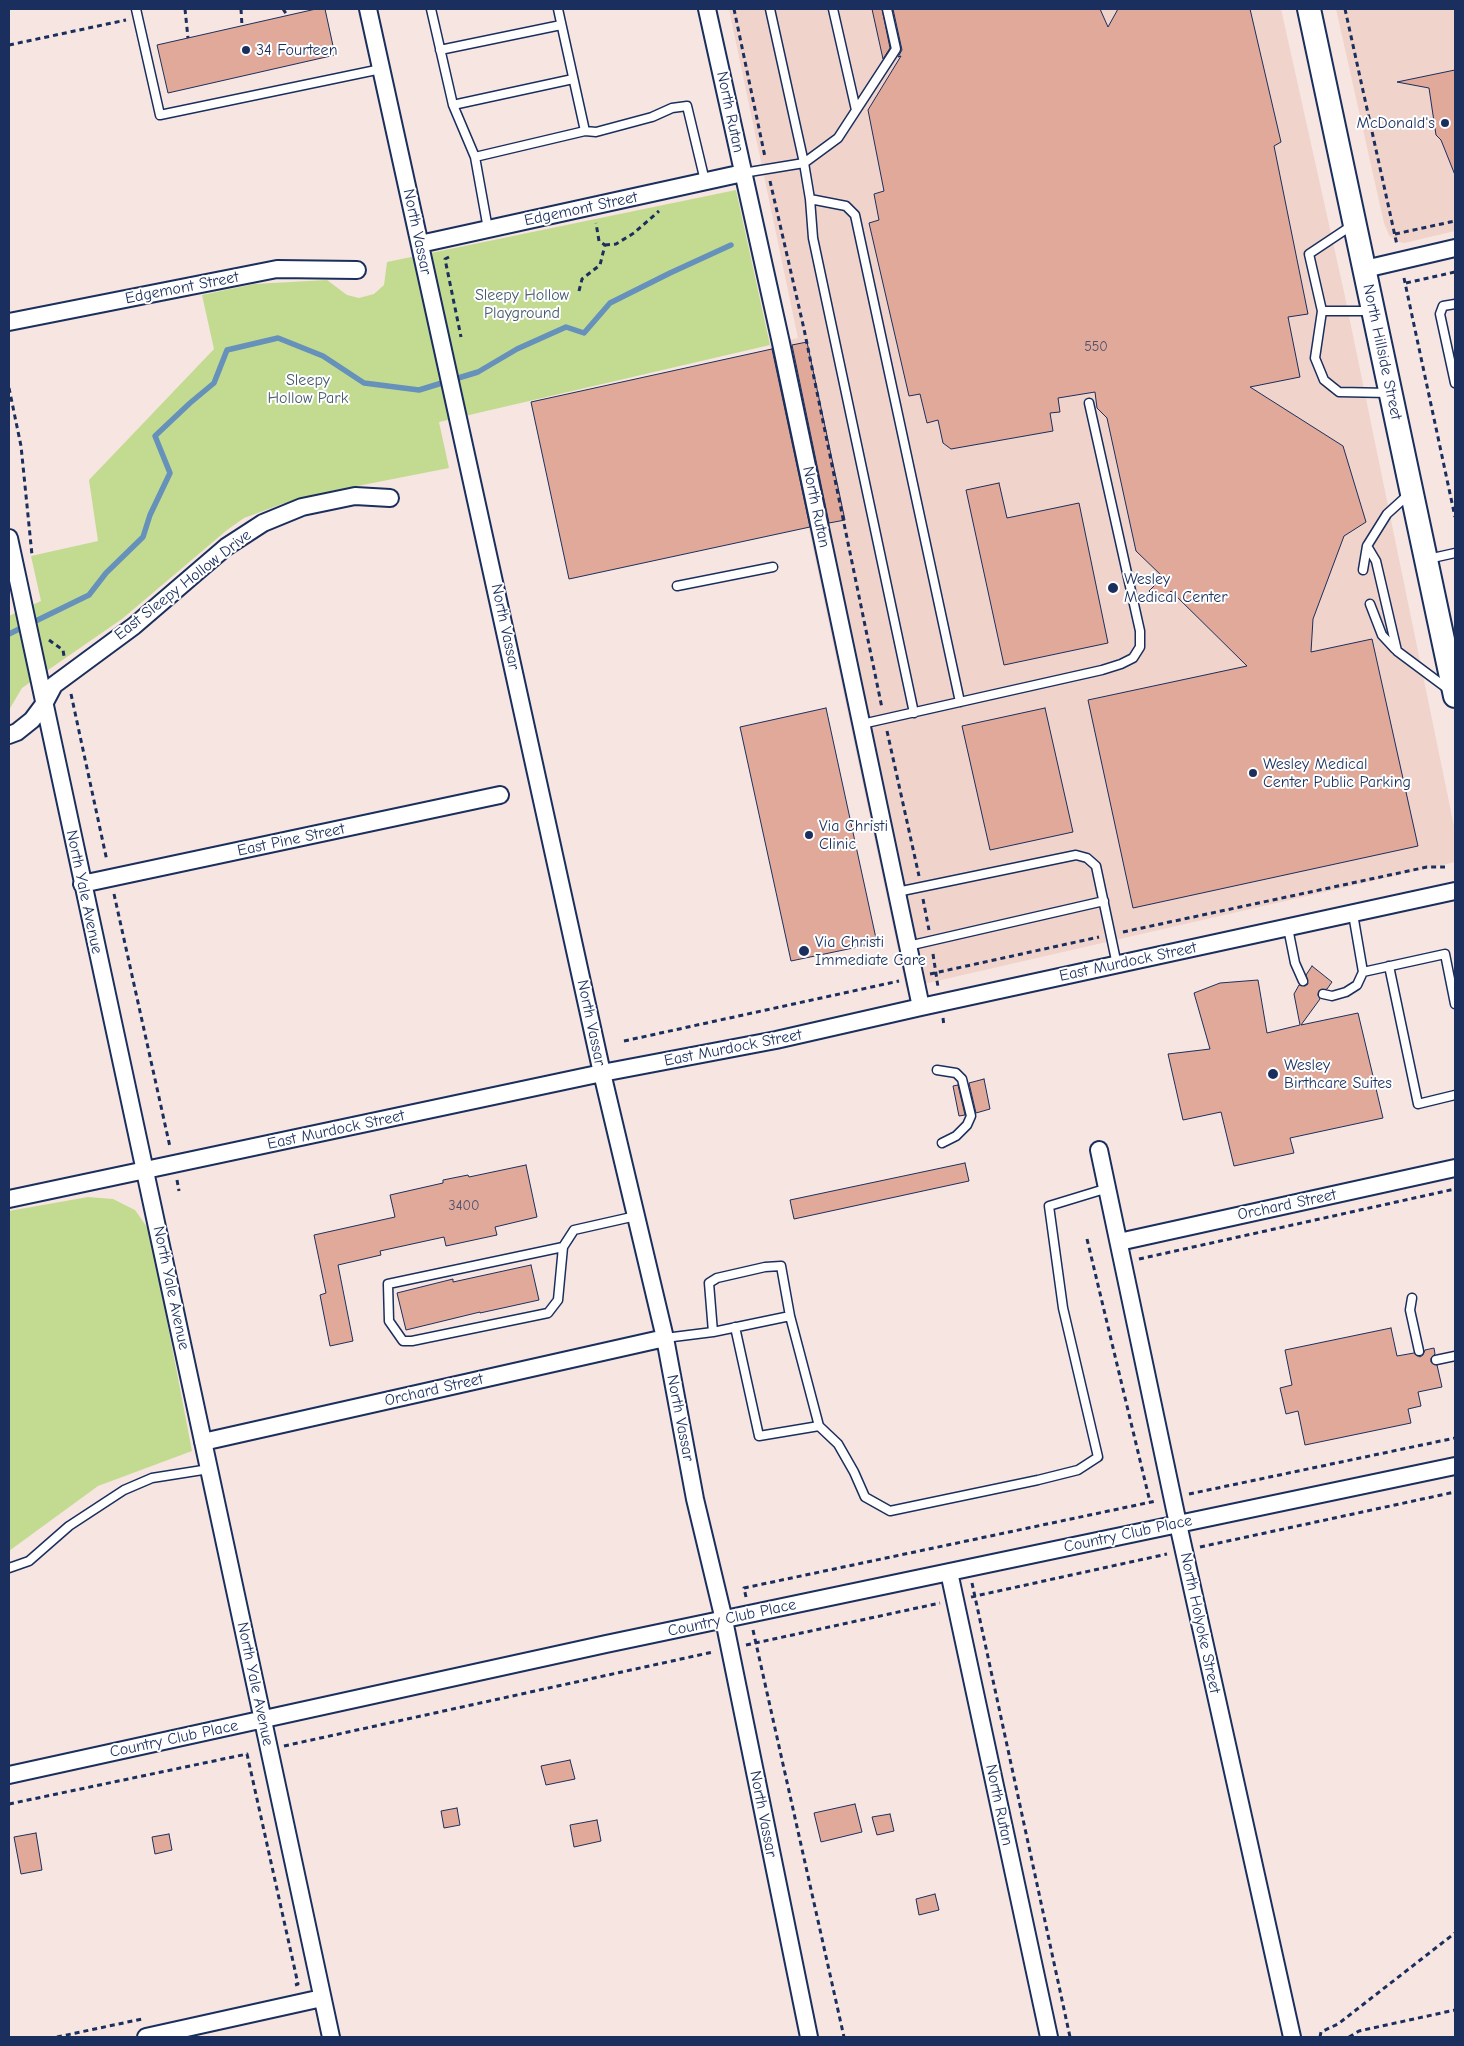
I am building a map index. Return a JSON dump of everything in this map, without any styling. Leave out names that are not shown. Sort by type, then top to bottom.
[{"type":"main road","name":"North Hillside Street","points":[[1309,9],[1455,695]]},
{"type":"street","name":"North Vassar","points":[[368,9],[602,1073],[665,1338],[696,1499],[730,1648],[809,2037]]},
{"type":"street","name":"North Rutan","points":[[707,9],[781,343],[921,1007]]},
{"type":"street","name":"Edgemont Street","points":[[420,244],[743,174]]},
{"type":"street","points":[[1364,269],[1455,248]]},
{"type":"street","name":"Edgemont Street","points":[[9,322],[277,269],[357,270]]},
{"type":"street","name":"East Sleepy Hollow Drive","points":[[9,735],[17,732],[32,720],[44,704],[54,685],[134,626],[226,547],[263,523],[302,507],[356,496],[390,498]]},
{"type":"street","name":"North Yale Avenue","points":[[9,538],[17,601],[29,635],[146,1170],[268,1749],[331,2037]]},
{"type":"street","name":"East Pine Street","points":[[82,884],[500,795]]},
{"type":"street","name":"East Murdock Street","points":[[9,1199],[602,1073],[776,1040],[1455,892]]},
{"type":"street","name":"North Holyoke Street","points":[[1099,1150],[1120,1242],[1178,1524],[1292,2037]]},
{"type":"street","name":"Orchard Street","points":[[1120,1242],[1455,1168]]},
{"type":"street","name":"Orchard Street","points":[[203,1442],[665,1338]]},
{"type":"street","name":"Country Club Place","points":[[9,1775],[596,1646],[1455,1466]]},
{"type":"street","name":"North Rutan","points":[[949,1572],[1049,2037]]},
{"type":"street","points":[[146,2037],[322,1998]]},
{"type":"lane","points":[[136,9],[160,115],[381,69]]},
{"type":"lane","points":[[431,9],[453,105],[475,156],[488,229]]},
{"type":"lane","points":[[558,9],[585,130]]},
{"type":"lane","points":[[770,9],[804,163],[810,199],[813,238],[914,713]]},
{"type":"lane","points":[[833,9],[856,110]]},
{"type":"lane","points":[[743,174],[804,163],[838,138],[896,49],[887,9]]},
{"type":"lane","points":[[440,50],[561,25]]},
{"type":"lane","points":[[453,105],[574,79]]},
{"type":"lane","points":[[475,156],[585,130],[596,132],[652,117],[672,108],[687,106],[706,182]]},
{"type":"lane","points":[[810,199],[846,206],[855,215],[960,702]]},
{"type":"lane","points":[[1355,224],[1309,254],[1322,311],[1315,358],[1324,380],[1339,392],[1391,393]]},
{"type":"lane","points":[[1455,304],[1444,306],[1440,314],[1455,383]]},
{"type":"lane","points":[[1322,311],[1373,310]]},
{"type":"lane","points":[[862,724],[1102,670],[1133,658],[1140,647],[1140,631],[1089,403]]},
{"type":"lane","points":[[1363,570],[1367,546],[1387,514],[1412,491]]},
{"type":"lane","points":[[1367,546],[1376,561],[1397,651]]},
{"type":"lane","points":[[1426,559],[1455,553]]},
{"type":"lane","points":[[677,586],[773,567]]},
{"type":"lane","points":[[1370,604],[1382,635],[1397,651],[1455,695]]},
{"type":"lane","points":[[897,892],[1076,854],[1087,858],[1096,866],[1117,965]]},
{"type":"lane","points":[[908,946],[1104,901]]},
{"type":"lane","points":[[1323,994],[1332,996],[1346,992],[1356,985],[1363,972],[1354,914]]},
{"type":"lane","points":[[1288,928],[1295,963],[1302,981]]},
{"type":"lane","points":[[1363,972],[1444,954],[1455,1004]]},
{"type":"lane","points":[[1389,966],[1418,1104],[1455,1095]]},
{"type":"lane","points":[[937,1070],[956,1073],[962,1079],[971,1116],[967,1125],[956,1136],[942,1143]]},
{"type":"lane","points":[[713,1332],[709,1283],[717,1278],[765,1267],[781,1266],[790,1316],[819,1426],[838,1444],[865,1496],[890,1511],[1078,1470],[1098,1456],[1063,1308],[1049,1206],[1108,1188]]},
{"type":"lane","points":[[563,1247],[388,1284],[389,1321],[403,1341],[412,1342],[548,1313],[558,1300],[563,1247],[574,1230],[636,1216]]},
{"type":"lane","points":[[1412,1298],[1410,1310],[1419,1351]]},
{"type":"lane","points":[[665,1338],[713,1332],[790,1316]]},
{"type":"lane","points":[[735,1327],[759,1436],[819,1426]]},
{"type":"lane","points":[[1436,1360],[1455,1356]]},
{"type":"lane","points":[[9,1568],[29,1561],[69,1526],[124,1490],[152,1478],[209,1469]]},
{"type":"path","points":[[186,9],[188,38]]},
{"type":"path","points":[[241,9],[242,26]]},
{"type":"path","points":[[283,9],[287,16]]},
{"type":"path","points":[[734,9],[767,170],[804,329],[853,559],[884,719],[914,847],[944,1026]]},
{"type":"path","points":[[9,45],[138,18]]},
{"type":"path","points":[[587,224],[596,222],[599,241],[605,245],[616,244],[634,233],[658,211],[667,209]]},
{"type":"path","points":[[1395,234],[1455,221]]},
{"type":"path","points":[[579,291],[582,279],[600,265],[605,245]]},
{"type":"path","points":[[451,256],[445,259],[461,336]]},
{"type":"path","points":[[1406,283],[1455,272]]},
{"type":"path","points":[[9,388],[21,446],[33,560]]},
{"type":"path","points":[[48,635],[49,641],[63,650],[180,1192]]},
{"type":"path","points":[[624,1041],[1427,867],[1445,867]]},
{"type":"path","points":[[1139,1259],[1455,1189]]},
{"type":"path","points":[[1087,1239],[1150,1502]]},
{"type":"path","points":[[844,2037],[744,1588],[1455,1438]]},
{"type":"path","points":[[9,1804],[1455,1492]]},
{"type":"path","points":[[963,1542],[1070,2037]]},
{"type":"path","points":[[247,1754],[298,1984],[288,1986]]},
{"type":"path","points":[[1320,2037],[1321,2032],[1338,2024],[1455,1932]]},
{"type":"path","points":[[1349,2037],[1359,2031],[1455,2010]]},
{"type":"path","points":[[57,2037],[144,2018]]},
{"type":"shaded area","name":"Wesley Medical Center","points":[[729,9],[1281,9],[1344,292],[1455,831],[1455,862],[906,988],[770,345],[798,338]]},
{"type":"shaded area","points":[[1336,9],[1455,9],[1455,231],[1404,243],[1396,241],[1389,235],[1384,223]]},
{"type":"green space","name":"Sleepy Hollow Park","points":[[736,190],[770,345],[439,422],[449,468],[332,491],[282,504],[244,518],[227,530],[122,619],[22,688],[9,710],[9,616],[41,601],[31,556],[98,541],[89,480],[214,349],[202,295],[254,284],[327,280],[347,295],[359,298],[374,294],[384,285],[387,262]]},
{"type":"green space","points":[[88,1197],[113,1199],[135,1210],[147,1227],[153,1248],[192,1451],[98,1486],[9,1551],[9,1211]]},
{"type":"building","name":"34 Fourteen","points":[[316,9],[325,9],[335,55],[168,93],[157,45]]},
{"type":"building","points":[[872,9],[882,9],[890,48],[883,59]]},
{"type":"building","name":"Wesley Medical Center","points":[[893,9],[1100,9],[1108,27],[1118,9],[1250,9],[1281,142],[1274,146],[1308,314],[1288,317],[1300,377],[1250,387],[1343,446],[1366,522],[1344,536],[1313,619],[1311,652],[1372,639],[1418,846],[1133,908],[1088,700],[1247,666],[1171,591],[1160,602],[1149,591],[1163,577],[1136,551],[1107,418],[1097,408],[1095,392],[1058,398],[1060,412],[1050,413],[1053,431],[951,449],[943,443],[938,420],[927,423],[920,394],[909,396],[869,223],[879,220],[874,194],[884,191],[868,110],[901,56],[898,57],[902,50]]},
{"type":"building","name":"McDonald's","points":[[1455,70],[1455,175],[1441,140],[1436,135],[1429,88],[1397,82]]},
{"type":"building","points":[[807,342],[845,520],[829,523],[792,345]]},
{"type":"building","points":[[772,349],[810,527],[569,579],[531,402]]},
{"type":"building","points":[[999,483],[1007,518],[1079,503],[1108,643],[1004,665],[966,490]]},
{"type":"building","name":"Via Christi Clinic","points":[[826,708],[877,943],[791,961],[740,727]]},
{"type":"building","points":[[1045,708],[1073,832],[990,850],[962,726]]},
{"type":"building","name":"Wesley Birthcare Suites","points":[[1312,966],[1332,982],[1327,989],[1319,991],[1320,999],[1301,1025],[1358,1013],[1383,1118],[1290,1138],[1294,1153],[1234,1166],[1221,1112],[1183,1120],[1168,1054],[1210,1049],[1194,993],[1220,983],[1258,980],[1267,1033],[1300,1025],[1294,994],[1299,985],[1305,986],[1308,984],[1306,975]]},
{"type":"building","points":[[984,1079],[990,1109],[976,1113],[969,1083]]},
{"type":"building","points":[[958,1085],[965,1115],[959,1116],[953,1086]]},
{"type":"building","points":[[965,1163],[969,1181],[794,1219],[790,1200]]},
{"type":"building","points":[[526,1165],[537,1217],[495,1227],[497,1235],[446,1246],[444,1237],[380,1251],[381,1255],[338,1265],[353,1341],[330,1346],[320,1295],[326,1293],[314,1235],[395,1217],[390,1195],[443,1183],[443,1180],[468,1175],[469,1177]]},
{"type":"building","points":[[531,1265],[539,1300],[406,1330],[397,1293],[453,1279],[453,1282]]},
{"type":"building","points":[[1391,1328],[1397,1356],[1414,1353],[1420,1357],[1425,1350],[1434,1348],[1435,1354],[1431,1358],[1431,1362],[1437,1365],[1442,1387],[1418,1392],[1421,1406],[1408,1409],[1411,1423],[1305,1445],[1298,1411],[1286,1414],[1280,1388],[1292,1385],[1285,1350]]},
{"type":"building","points":[[570,1760],[575,1779],[546,1785],[541,1766]]},
{"type":"building","points":[[855,1804],[862,1832],[821,1842],[814,1813]]},
{"type":"building","points":[[457,1808],[460,1825],[444,1828],[441,1811]]},
{"type":"building","points":[[890,1814],[894,1831],[877,1835],[872,1817]]},
{"type":"building","points":[[597,1820],[601,1841],[574,1847],[570,1825]]},
{"type":"building","points":[[36,1833],[42,1870],[21,1874],[14,1837]]},
{"type":"building","points":[[169,1834],[172,1850],[155,1854],[152,1837]]},
{"type":"building","points":[[935,1894],[939,1910],[919,1915],[916,1899]]},
{"type":"waterway","points":[[9,634],[89,595],[106,573],[143,537],[150,515],[170,473],[155,436],[214,383],[227,350],[278,338],[323,356],[364,383],[419,390],[478,372],[517,349],[566,327],[584,333],[610,303],[731,245]]},
{"type":"place","name":"34 Fourteen","points":[[246,50]]},
{"type":"place","name":"McDonald's","points":[[1445,123]]},
{"type":"place","name":"Wesley Medical Center","points":[[1113,588]]},
{"type":"place","name":"Wesley Medical Center Public Parking","points":[[1253,773]]},
{"type":"place","name":"Via Christi Clinic","points":[[809,835]]},
{"type":"place","name":"Via Christi Immediate Care","points":[[804,951]]},
{"type":"place","name":"Wesley Birthcare Suites","points":[[1273,1074]]},
{"type":"park label","name":"Sleepy Hollow Playground","points":[[522,304]]}]
